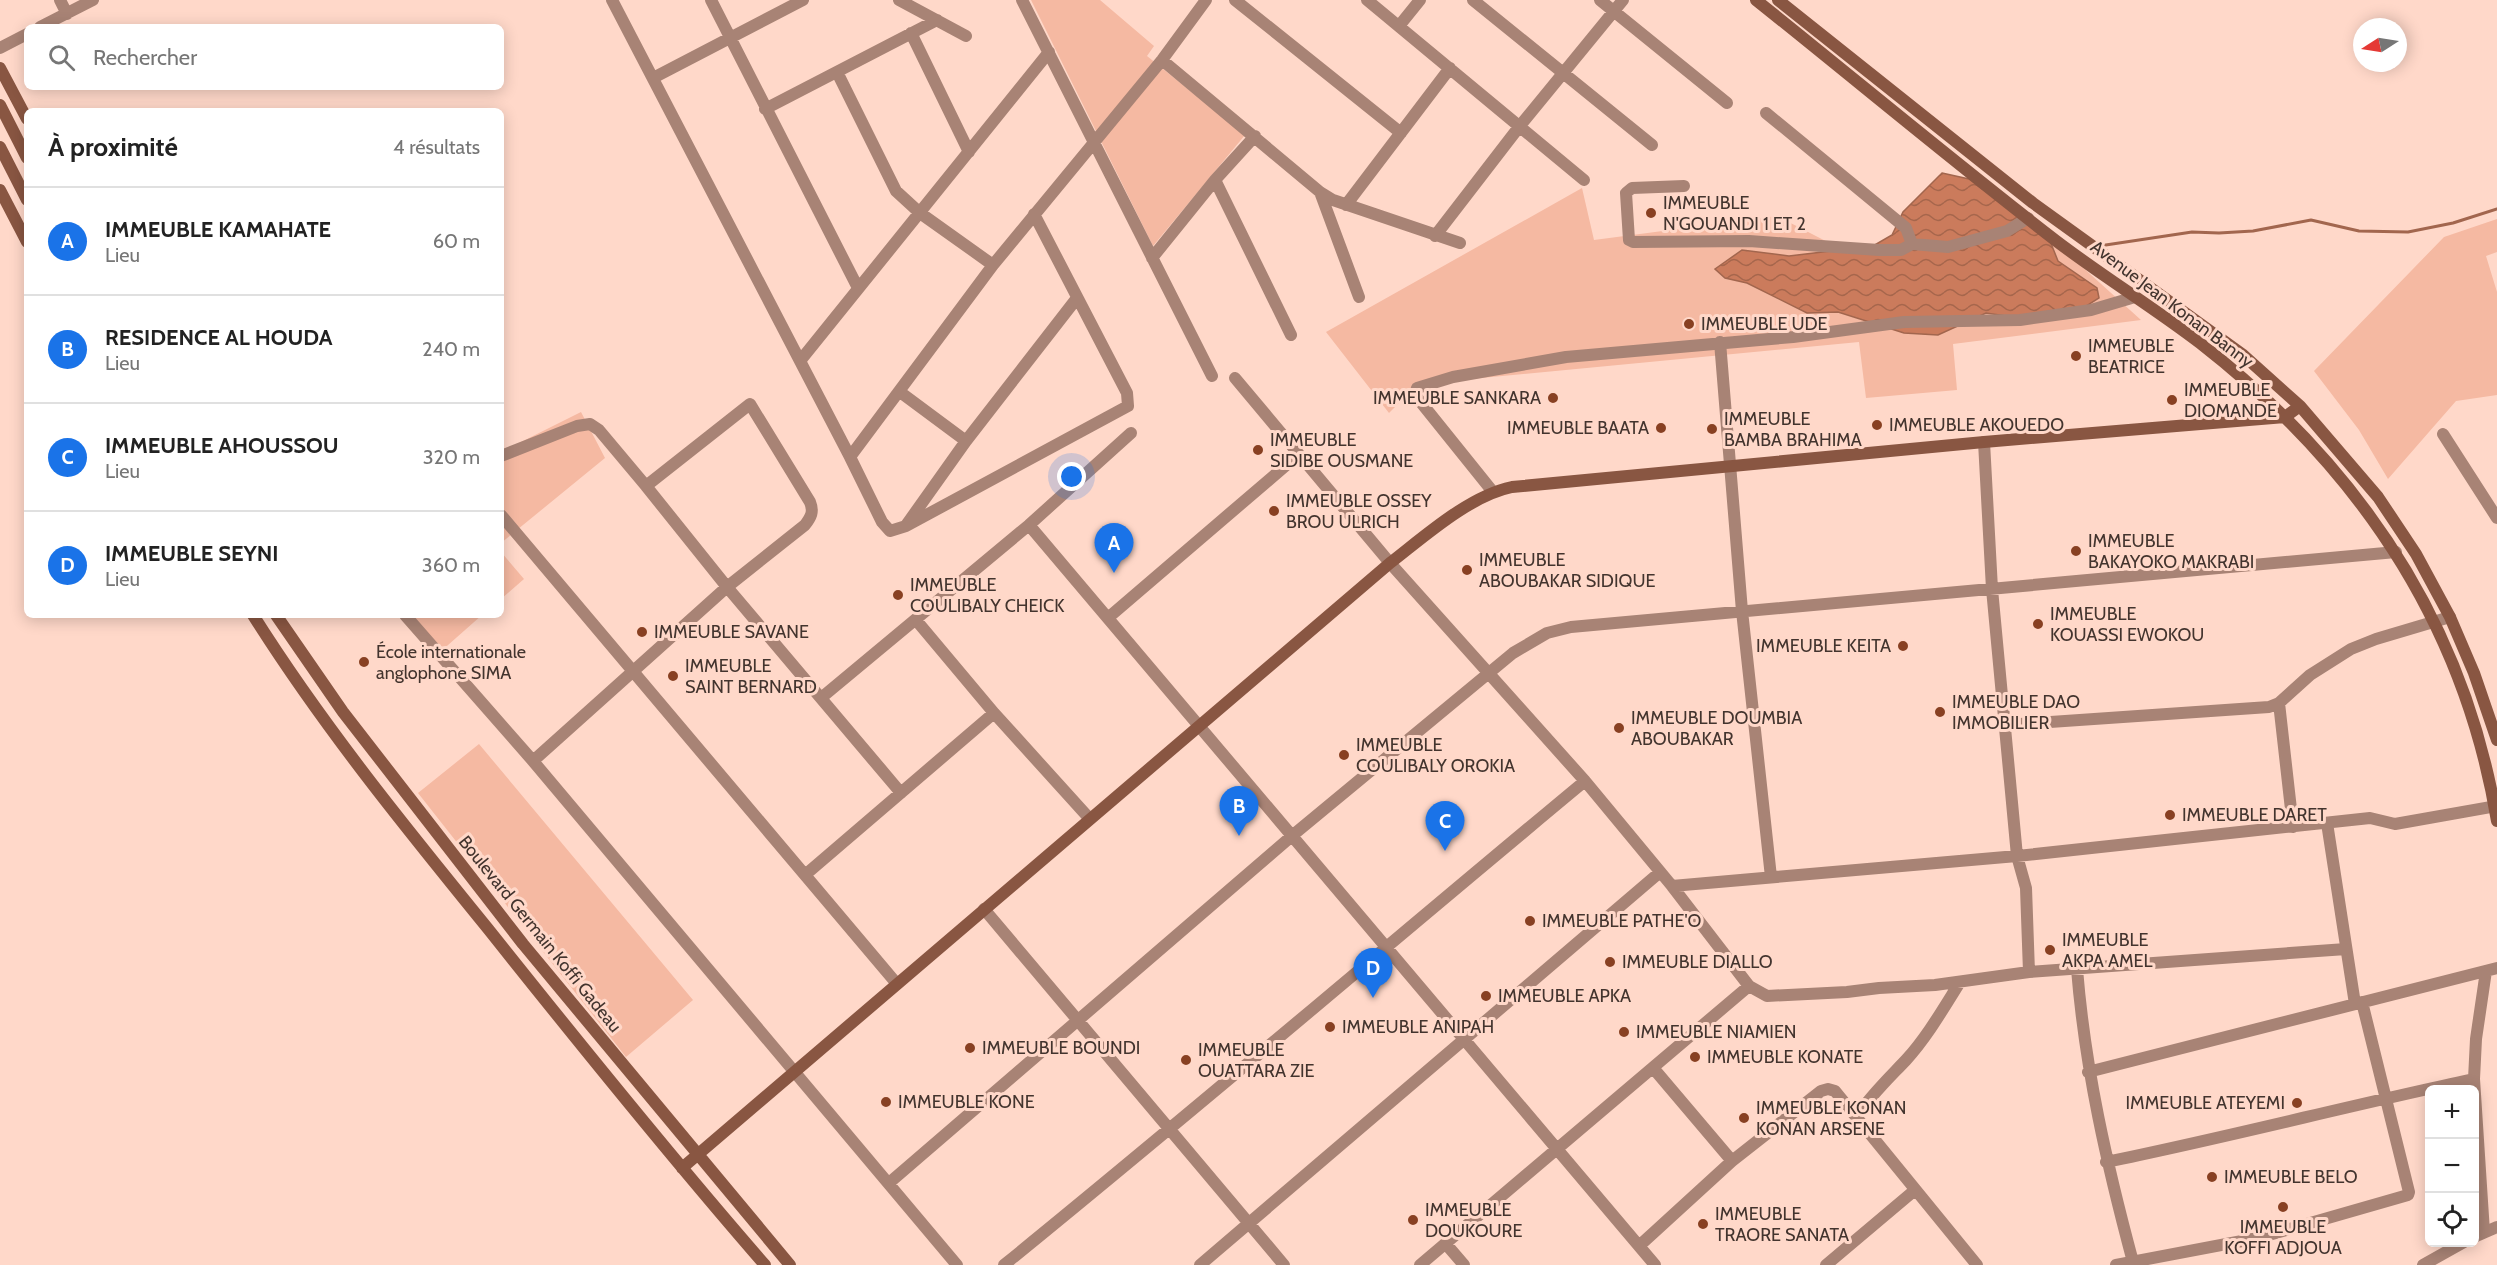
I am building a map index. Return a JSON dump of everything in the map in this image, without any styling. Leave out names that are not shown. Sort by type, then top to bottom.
[{"type":"street","points":[[60,0],[66,14]]},
{"type":"street","points":[[46,24],[93,0]]},
{"type":"street","points":[[612,0],[886,528],[892,532],[1128,406],[1127,393],[1034,214]]},
{"type":"street","points":[[711,0],[858,288]]},
{"type":"street","points":[[653,78],[803,0]]},
{"type":"street","points":[[899,0],[966,36]]},
{"type":"street","points":[[1022,0],[1212,376]]},
{"type":"street","points":[[850,457],[993,265],[1162,60],[1206,0]]},
{"type":"street","points":[[1236,0],[1401,133]]},
{"type":"street","points":[[1367,0],[1584,180]]},
{"type":"street","points":[[1399,26],[1420,0]]},
{"type":"street","points":[[1473,0],[1652,145]]},
{"type":"street","points":[[1599,0],[1727,103]]},
{"type":"street","points":[[1435,236],[1519,127],[1623,0]]},
{"type":"street","name":"Avenue Jean Konan Banny","points":[[1756,0],[2058,242],[2199,342],[2285,417],[2329,464],[2367,509],[2396,552],[2436,621],[2460,679],[2481,742],[2496,806],[2497,821]]},
{"type":"street","name":"Avenue Jean Konan Banny","points":[[1778,0],[1972,156],[2242,354],[2300,406],[2378,497],[2416,554],[2450,617],[2474,673],[2497,740]]},
{"type":"street","points":[[765,109],[937,20]]},
{"type":"street","points":[[911,33],[969,152]]},
{"type":"street","points":[[0,48],[24,36]]},
{"type":"street","points":[[800,362],[1049,52]]},
{"type":"street","points":[[1162,60],[1320,192],[1346,205],[1460,243]]},
{"type":"street","points":[[0,68],[24,113]]},
{"type":"street","points":[[1346,205],[1450,68]]},
{"type":"street","points":[[837,72],[892,184],[920,213],[993,265]]},
{"type":"street","points":[[0,105],[24,152]]},
{"type":"street","points":[[1767,113],[1906,228],[1912,244]]},
{"type":"street","points":[[1152,258],[1215,180],[1255,136]]},
{"type":"street","points":[[0,147],[24,194]]},
{"type":"street","points":[[1215,180],[1291,335]]},
{"type":"street","points":[[1684,186],[1628,190],[1626,193],[1629,240],[1633,242],[1749,241],[1901,250],[1912,244],[1948,247],[2007,231],[2028,218]]},
{"type":"street","points":[[0,189],[24,236]]},
{"type":"street","points":[[1320,192],[1359,297]]},
{"type":"street","points":[[1493,492],[1415,395],[1417,388],[1453,376],[1566,357],[1793,337],[1904,322],[2020,320],[2091,310],[2135,297]]},
{"type":"street","points":[[906,526],[966,441],[1077,298]]},
{"type":"street","points":[[1720,342],[1742,611],[1771,877]]},
{"type":"street","points":[[1235,378],[1390,563],[1585,781],[1672,886],[1749,986],[1767,996],[1847,993],[1960,982],[2029,972],[2346,949]]},
{"type":"street","points":[[900,392],[966,441]]},
{"type":"street","points":[[533,760],[727,587],[805,525],[813,512],[810,502],[750,404],[646,486]]},
{"type":"street","points":[[682,1168],[1089,818],[1201,727],[1390,563],[1470,505],[1493,492],[1512,487],[1984,441],[2285,417],[2300,406]]},
{"type":"street","points":[[504,455],[577,426],[590,424],[599,430],[727,587],[901,793]]},
{"type":"street","points":[[821,698],[1029,525],[1131,433]]},
{"type":"street","points":[[2443,434],[2497,518]]},
{"type":"street","points":[[1984,441],[1992,589],[2017,856],[2026,888],[2029,972]]},
{"type":"street","points":[[1108,617],[1299,455]]},
{"type":"street","points":[[504,519],[897,984]]},
{"type":"street","points":[[1029,525],[1655,1265]]},
{"type":"street","points":[[889,1183],[1293,835],[1526,644],[1558,630],[1742,611],[2396,552]]},
{"type":"street","points":[[2005,726],[2269,707],[2279,703],[2310,675],[2351,649],[2376,639],[2450,617]]},
{"type":"street","name":"Boulevard Germain Koffi Gadeau","points":[[255,618],[325,722],[381,796],[638,1116],[765,1265]]},
{"type":"street","name":"Boulevard Germain Koffi Gadeau","points":[[278,618],[308,664],[398,784],[523,944],[790,1265]]},
{"type":"street","points":[[408,618],[533,760],[957,1265]]},
{"type":"street","points":[[916,620],[994,713],[1089,818]]},
{"type":"street","points":[[2279,703],[2293,827]]},
{"type":"street","points":[[805,875],[994,713]]},
{"type":"street","points":[[1004,1265],[1171,1130],[1386,945],[1585,781]]},
{"type":"street","points":[[1672,886],[2017,856],[2370,818],[2395,824],[2496,806]]},
{"type":"street","points":[[2116,1265],[2258,1238],[2409,1192],[2386,1098],[2358,1003],[2346,949],[2327,823]]},
{"type":"street","points":[[1200,1265],[1659,873]]},
{"type":"street","points":[[984,909],[1284,1265]]},
{"type":"street","points":[[2076,969],[2088,1072],[2106,1162],[2133,1262]]},
{"type":"street","points":[[2088,1072],[2491,970],[2476,1039],[2474,1079],[2478,1193]]},
{"type":"street","points":[[1856,1117],[1876,1090],[1907,1059],[1960,982]]},
{"type":"street","points":[[1420,1265],[1654,1069],[1749,986]]},
{"type":"street","points":[[1654,1069],[1732,1161]]},
{"type":"street","points":[[2106,1162],[2253,1131],[2474,1079]]},
{"type":"street","points":[[1639,1246],[1732,1161],[1821,1091],[1828,1089],[1835,1091],[1977,1265]]},
{"type":"street","points":[[1826,1265],[1915,1190]]},
{"type":"street","points":[[2479,1234],[2497,1227]]},
{"type":"street","points":[[1446,1244],[1464,1265]]},
{"type":"street","points":[[2422,1265],[2455,1247]]},
{"type":"shaded area","points":[[1031,0],[1100,0],[1154,46],[1147,56],[1245,135],[1153,246]]},
{"type":"shaded area","points":[[1582,188],[1594,240],[1777,216],[1845,251],[1789,256],[1742,250],[1731,259],[1725,278],[1747,283],[1807,313],[1838,312],[1868,322],[1960,324],[1986,313],[2013,317],[2097,288],[2058,261],[2048,236],[2141,320],[1953,344],[1957,390],[1866,398],[1859,342],[1418,384],[1389,413],[1326,332]]},
{"type":"shaded area","points":[[2497,219],[2497,252],[2486,256],[2497,292],[2497,395],[2456,401],[2388,479],[2359,430],[2314,371],[2444,237]]},
{"type":"shaded area","points":[[581,412],[605,458],[504,541],[504,450]]},
{"type":"shaded area","points":[[504,556],[524,579],[504,596]]},
{"type":"shaded area","points":[[410,618],[479,618],[439,653]]},
{"type":"shaded area","points":[[479,744],[693,1000],[626,1057],[418,793]]},
{"type":"water","points":[[1942,173],[1969,179],[2048,236],[2058,261],[2097,288],[2099,298],[2077,312],[2013,317],[1986,313],[1938,335],[1904,333],[1838,312],[1807,313],[1747,283],[1725,278],[1715,269],[1742,250],[1789,256],[1873,246],[1892,235],[1903,212]]},
{"type":"waterway","points":[[2099,246],[2192,232],[2253,231],[2311,220],[2359,231],[2408,232],[2453,223],[2497,209]]},
{"type":"place","name":"IMMEUBLE N'GOUANDI 1 ET 2","points":[[1651,213]]},
{"type":"place","name":"IMMEUBLE UDE","points":[[1689,324]]},
{"type":"place","name":"IMMEUBLE BEATRICE","points":[[2076,356]]},
{"type":"place","name":"IMMEUBLE SANKARA","points":[[1553,398]]},
{"type":"place","name":"IMMEUBLE DIOMANDE","points":[[2172,400]]},
{"type":"place","name":"IMMEUBLE AKOUEDO","points":[[1877,425]]},
{"type":"place","name":"IMMEUBLE BAATA","points":[[1661,428]]},
{"type":"place","name":"IMMEUBLE BAMBA BRAHIMA","points":[[1712,429]]},
{"type":"place","name":"IMMEUBLE SIDIBE OUSMANE","points":[[1258,450]]},
{"type":"place","name":"IMMEUBLE OSSEY BROU ULRICH","points":[[1274,511]]},
{"type":"place","name":"IMMEUBLE BAKAYOKO MAKRABI","points":[[2076,551]]},
{"type":"place","name":"IMMEUBLE ABOUBAKAR SIDIQUE","points":[[1467,570]]},
{"type":"place","name":"IMMEUBLE KAMAHATE","points":[[1114,573]]},
{"type":"place","name":"IMMEUBLE COULIBALY CHEICK","points":[[898,595]]},
{"type":"place","name":"IMMEUBLE KOUASSI EWOKOU","points":[[2038,624]]},
{"type":"place","name":"IMMEUBLE SAVANE","points":[[642,632]]},
{"type":"place","name":"IMMEUBLE KEITA","points":[[1903,646]]},
{"type":"place","name":"École internationale anglophone SIMA","points":[[364,662]]},
{"type":"place","name":"IMMEUBLE SAINT BERNARD","points":[[673,676]]},
{"type":"place","name":"IMMEUBLE DAO IMMOBILIER","points":[[1940,712]]},
{"type":"place","name":"IMMEUBLE DOUMBIA ABOUBAKAR","points":[[1619,728]]},
{"type":"place","name":"IMMEUBLE COULIBALY OROKIA","points":[[1344,755]]},
{"type":"place","name":"IMMEUBLE DARET","points":[[2170,815]]},
{"type":"place","name":"RESIDENCE AL HOUDA","points":[[1239,836]]},
{"type":"place","name":"IMMEUBLE AHOUSSOU","points":[[1445,851]]},
{"type":"place","name":"IMMEUBLE PATHE'O","points":[[1530,921]]},
{"type":"place","name":"IMMEUBLE AKPA AMEL","points":[[2050,950]]},
{"type":"place","name":"IMMEUBLE DIALLO","points":[[1610,962]]},
{"type":"place","name":"IMMEUBLE APKA","points":[[1486,996]]},
{"type":"place","name":"IMMEUBLE SEYNI","points":[[1373,998]]},
{"type":"place","name":"IMMEUBLE ANIPAH","points":[[1330,1027]]},
{"type":"place","name":"IMMEUBLE NIAMIEN","points":[[1624,1032]]},
{"type":"place","name":"IMMEUBLE BOUNDI","points":[[970,1048]]},
{"type":"place","name":"IMMEUBLE KONATE","points":[[1695,1057]]},
{"type":"place","name":"IMMEUBLE OUATTARA ZIE","points":[[1186,1060]]},
{"type":"place","name":"IMMEUBLE KONE","points":[[886,1102]]},
{"type":"place","name":"IMMEUBLE ATEYEMI","points":[[2297,1103]]},
{"type":"place","name":"IMMEUBLE KONAN KONAN ARSENE","points":[[1744,1118]]},
{"type":"place","name":"IMMEUBLE BELO","points":[[2212,1177]]},
{"type":"place","name":"IMMEUBLE KOFFI ADJOUA","points":[[2283,1207]]},
{"type":"place","name":"IMMEUBLE DOUKOURE","points":[[1413,1220]]},
{"type":"place","name":"IMMEUBLE TRAORE SANATA","points":[[1703,1224]]}]
